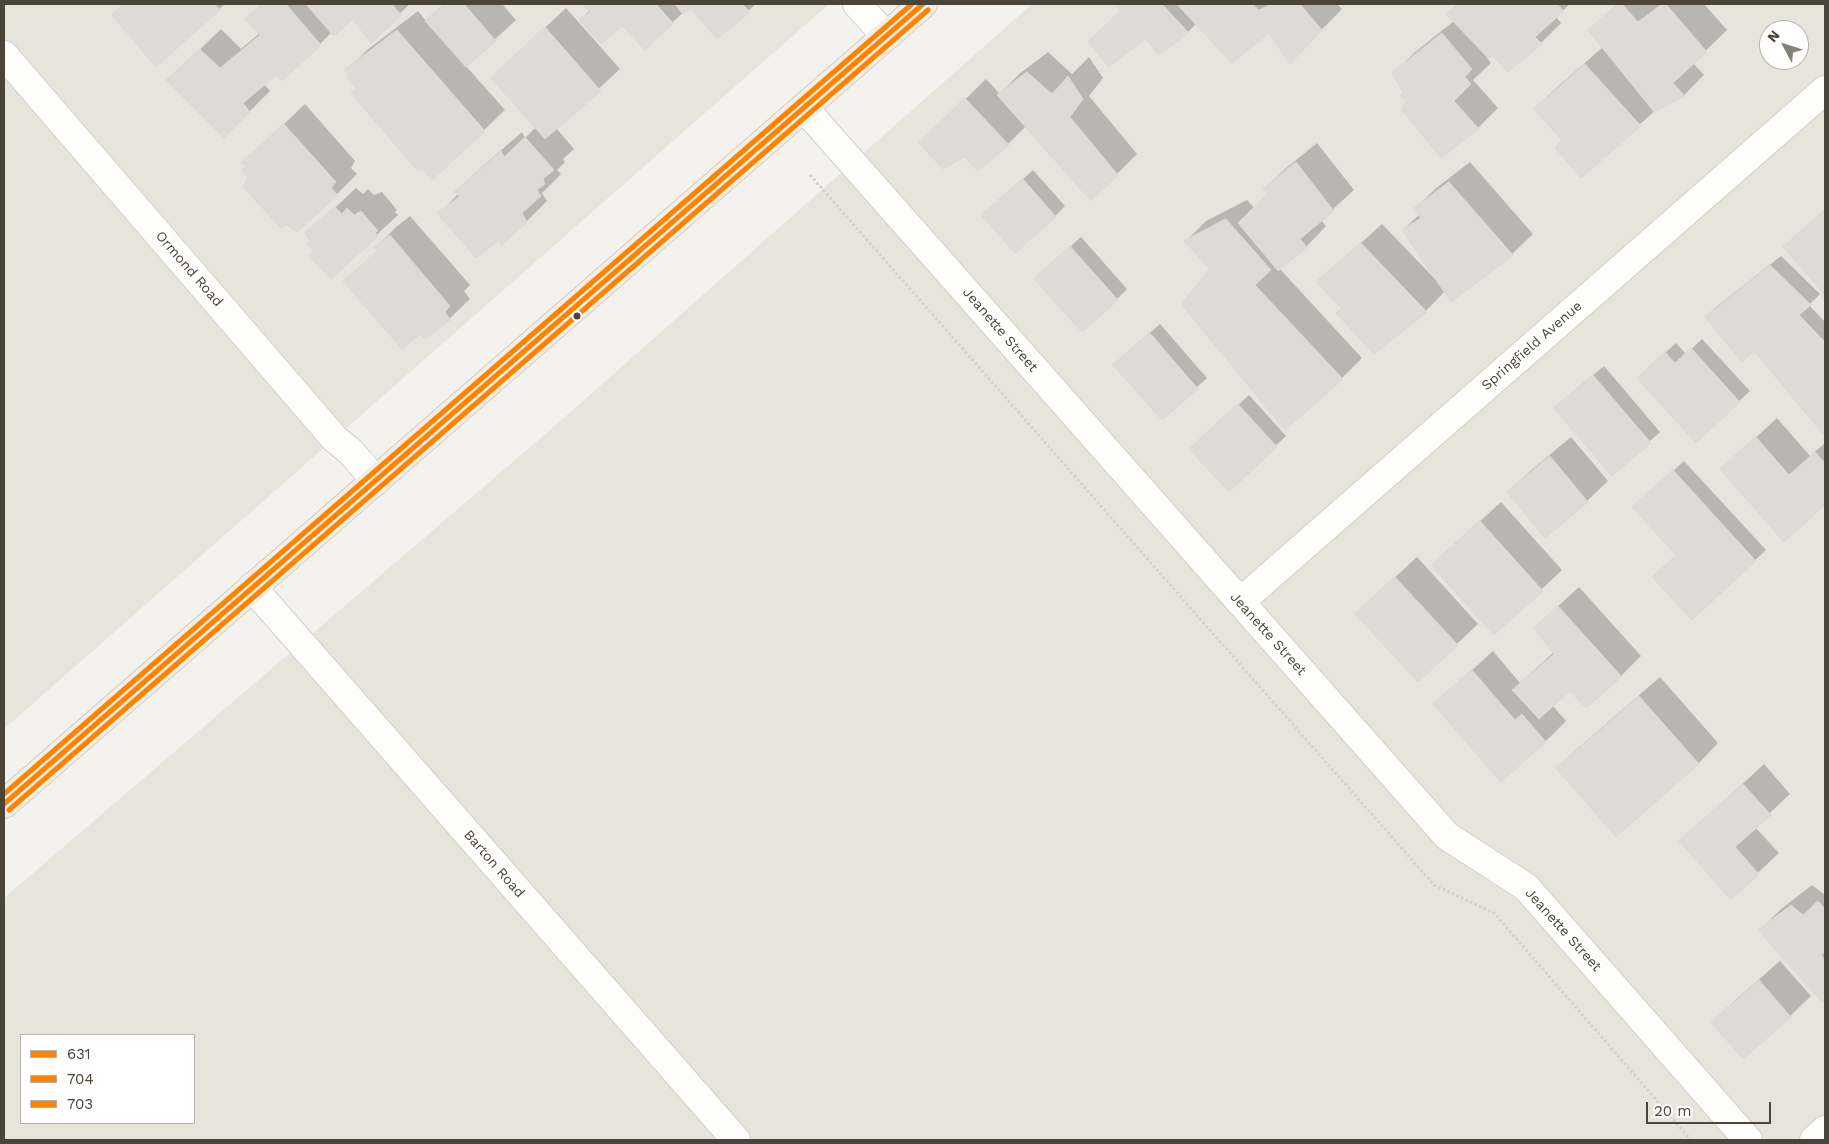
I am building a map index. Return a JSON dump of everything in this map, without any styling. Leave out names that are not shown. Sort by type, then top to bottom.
[{"type":"main road","points":[[4,804],[923,4]]},
{"type":"street","points":[[857,4],[886,36]]},
{"type":"street","name":"Ormond Road","points":[[4,55],[335,438],[351,452],[376,481]]},
{"type":"street","name":"Springfield Avenue","points":[[1240,602],[1825,90]]},
{"type":"street","name":"Jeanette Street","points":[[804,108],[1447,836],[1526,887],[1748,1140]]},
{"type":"street","name":"Barton Road","points":[[252,587],[736,1140]]},
{"type":"street","points":[[1814,1140],[1825,1130]]},
{"type":"shaded area","points":[[4,4],[829,4],[4,729]]},
{"type":"shaded area","points":[[1032,4],[1825,4],[1825,1140],[4,1140],[4,898],[549,431]]},
{"type":"building","points":[[124,4],[215,4],[220,10],[156,67],[112,15]]},
{"type":"building","points":[[262,4],[286,4],[321,45],[282,81],[277,75],[243,103],[250,112],[224,138],[166,80],[200,49],[220,68],[260,35],[245,19]]},
{"type":"building","points":[[306,4],[392,4],[401,15],[371,43],[353,19],[334,36]]},
{"type":"building","points":[[445,4],[464,4],[496,41],[466,67],[425,21]]},
{"type":"building","points":[[583,4],[656,4],[673,23],[645,50],[622,26],[601,44],[579,20],[590,12]]},
{"type":"building","points":[[675,4],[742,4],[750,12],[717,39],[690,8],[683,14]]},
{"type":"building","points":[[1116,4],[1162,4],[1189,33],[1158,55],[1146,38],[1109,67],[1088,42],[1120,11]]},
{"type":"building","points":[[1177,4],[1252,4],[1259,10],[1271,4],[1300,4],[1322,30],[1290,64],[1269,33],[1232,63]]},
{"type":"building","points":[[1458,4],[1557,4],[1564,11],[1535,37],[1542,44],[1508,72],[1492,56],[1489,59],[1446,14]]},
{"type":"building","points":[[1618,4],[1622,4],[1638,22],[1662,4],[1666,4],[1707,52],[1673,83],[1685,96],[1654,112],[1588,30]]},
{"type":"building","points":[[545,27],[601,91],[545,139],[491,78]]},
{"type":"building","points":[[397,30],[485,131],[432,180],[422,168],[418,171],[351,93],[357,89],[347,79],[349,76],[345,70]]},
{"type":"building","points":[[1442,33],[1472,69],[1465,77],[1471,84],[1454,101],[1479,129],[1441,158],[1402,110],[1406,101],[1400,95],[1403,92],[1392,73]]},
{"type":"building","points":[[1585,64],[1641,126],[1581,178],[1555,148],[1562,140],[1534,109]]},
{"type":"building","points":[[1027,72],[1052,94],[1068,76],[1083,99],[1070,117],[1118,175],[1091,201],[997,95]]},
{"type":"building","points":[[965,98],[1009,145],[978,171],[964,157],[943,169],[919,143]]},
{"type":"building","points":[[284,124],[336,182],[331,188],[338,195],[297,232],[287,225],[281,228],[243,187],[248,178],[242,170],[247,166],[241,163]]},
{"type":"building","points":[[525,137],[554,170],[543,179],[545,184],[537,190],[541,196],[522,213],[527,222],[502,245],[499,240],[476,258],[437,213],[460,196],[454,192],[501,151],[504,157]]},
{"type":"building","points":[[1296,162],[1334,211],[1300,239],[1307,247],[1278,271],[1238,223],[1267,194],[1263,189]]},
{"type":"building","points":[[1023,179],[1056,217],[1015,253],[981,215]]},
{"type":"building","points":[[1449,182],[1513,255],[1451,302],[1402,230],[1421,218],[1413,209]]},
{"type":"building","points":[[335,207],[342,214],[347,208],[354,215],[361,211],[378,231],[375,233],[378,236],[331,279],[308,256],[314,250],[307,244],[310,240],[305,233]]},
{"type":"building","points":[[1825,210],[1825,295],[1783,247]]},
{"type":"building","points":[[1226,219],[1271,270],[1255,285],[1343,379],[1285,430],[1181,304],[1210,269],[1184,241]]},
{"type":"building","points":[[390,235],[450,306],[445,312],[450,320],[425,339],[420,334],[402,349],[343,281],[377,251],[374,247]]},
{"type":"building","points":[[1361,243],[1427,312],[1374,354],[1336,313],[1342,309],[1316,282]]},
{"type":"building","points":[[1070,246],[1118,300],[1082,332],[1034,279]]},
{"type":"building","points":[[1770,265],[1811,305],[1799,315],[1825,342],[1825,432],[1823,434],[1754,351],[1742,362],[1705,317]]},
{"type":"building","points":[[1150,333],[1198,389],[1162,420],[1113,365]]},
{"type":"building","points":[[1691,348],[1740,402],[1696,443],[1637,378],[1665,352],[1675,363]]},
{"type":"building","points":[[1593,375],[1651,443],[1612,476],[1554,408]]},
{"type":"building","points":[[1238,404],[1277,447],[1229,492],[1189,449]]},
{"type":"building","points":[[1756,437],[1789,475],[1815,452],[1825,463],[1825,505],[1784,542],[1720,469]]},
{"type":"building","points":[[1550,456],[1588,502],[1545,538],[1507,492]]},
{"type":"building","points":[[1673,470],[1756,561],[1692,620],[1652,577],[1676,555],[1632,507]]},
{"type":"building","points":[[1480,521],[1543,591],[1494,635],[1431,565]]},
{"type":"building","points":[[1395,577],[1458,645],[1418,682],[1355,614]]},
{"type":"building","points":[[1558,606],[1622,677],[1586,708],[1570,691],[1539,719],[1512,690],[1554,654],[1534,628]]},
{"type":"building","points":[[1472,670],[1515,720],[1522,714],[1546,742],[1501,782],[1433,704]]},
{"type":"building","points":[[1639,696],[1699,764],[1616,837],[1556,768]]},
{"type":"building","points":[[1743,784],[1771,815],[1735,847],[1759,874],[1731,900],[1679,841]]},
{"type":"building","points":[[1818,901],[1825,909],[1825,952],[1821,955],[1825,961],[1825,1000],[1822,1002],[1758,930],[1791,905],[1803,915]]},
{"type":"building","points":[[1759,980],[1791,1017],[1743,1059],[1711,1022]]},
{"type":"transit line","name":"703","points":[[4,794],[912,4]]},
{"type":"transit line","name":"631","points":[[4,804],[923,4]]},
{"type":"transit line","name":"704","points":[[9,810],[928,10]]}]
